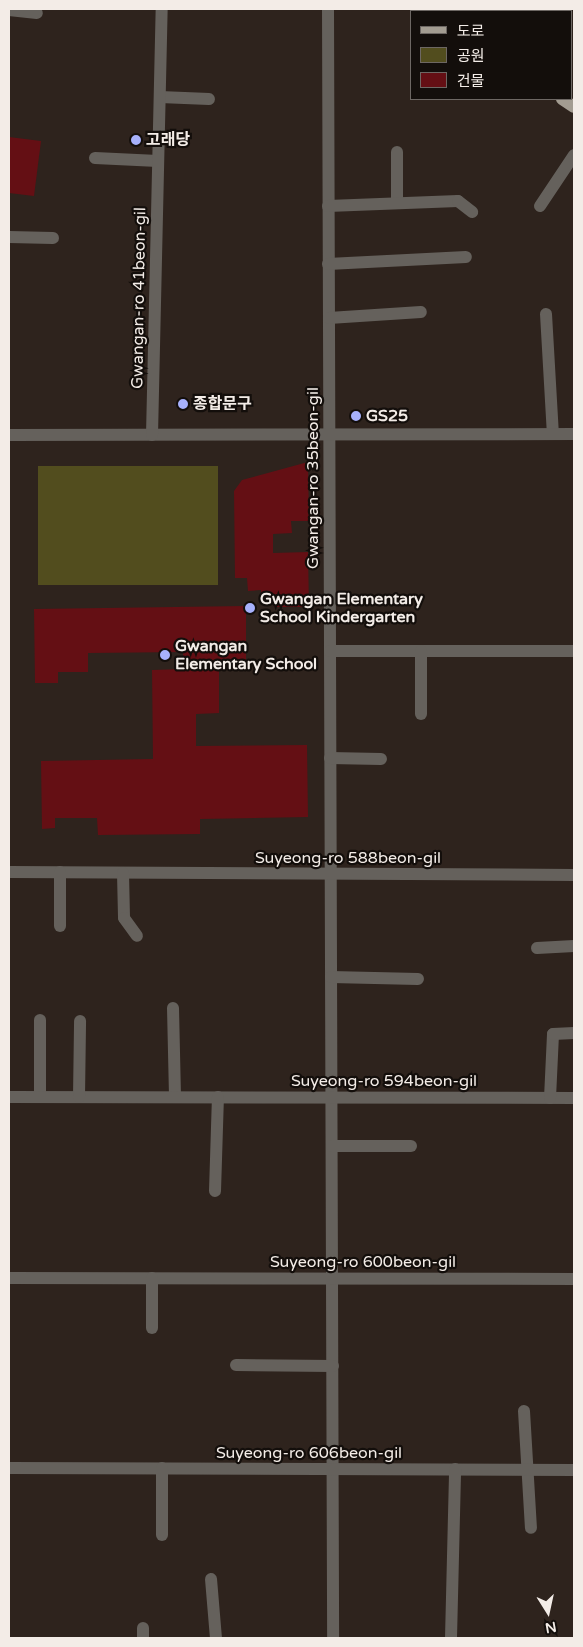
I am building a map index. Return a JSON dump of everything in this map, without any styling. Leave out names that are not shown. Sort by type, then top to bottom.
[{"type":"main road","points":[[564,100],[574,107]]},
{"type":"street","name":"Gwangan-ro 41beon-gil","points":[[152,435],[162,9]]},
{"type":"street","name":"Gwangan-ro 35beon-gil","points":[[328,9],[333,1638]]},
{"type":"street","points":[[9,10],[37,13]]},
{"type":"street","points":[[160,98],[209,99]]},
{"type":"street","points":[[397,152],[397,203]]},
{"type":"street","points":[[540,206],[574,155]]},
{"type":"street","points":[[95,158],[158,161]]},
{"type":"street","points":[[328,206],[458,201],[472,212]]},
{"type":"street","points":[[9,237],[53,238]]},
{"type":"street","points":[[328,264],[466,257]]},
{"type":"street","points":[[329,318],[421,312]]},
{"type":"street","points":[[546,314],[553,434]]},
{"type":"street","points":[[9,435],[574,434]]},
{"type":"street","points":[[330,651],[574,651]]},
{"type":"street","points":[[421,651],[421,714]]},
{"type":"street","points":[[330,758],[382,759]]},
{"type":"street","name":"Suyeong-ro 588beon-gil","points":[[9,872],[574,875]]},
{"type":"street","points":[[60,872],[60,926]]},
{"type":"street","points":[[122,873],[124,918],[137,936]]},
{"type":"street","points":[[537,948],[574,946]]},
{"type":"street","points":[[331,977],[418,980]]},
{"type":"street","points":[[172,1008],[175,1097]]},
{"type":"street","points":[[40,1020],[40,1097]]},
{"type":"street","points":[[79,1097],[80,1021]]},
{"type":"street","points":[[550,1098],[552,1034],[574,1033]]},
{"type":"street","name":"Suyeong-ro 594beon-gil","points":[[9,1097],[574,1098]]},
{"type":"street","points":[[215,1191],[218,1097]]},
{"type":"street","points":[[332,1146],[411,1146]]},
{"type":"street","name":"Suyeong-ro 600beon-gil","points":[[9,1278],[574,1279]]},
{"type":"street","points":[[152,1278],[152,1328]]},
{"type":"street","points":[[236,1365],[333,1366]]},
{"type":"street","points":[[524,1411],[532,1528]]},
{"type":"street","name":"Suyeong-ro 606beon-gil","points":[[9,1468],[574,1470]]},
{"type":"street","points":[[162,1468],[162,1535]]},
{"type":"street","points":[[451,1638],[455,1469]]},
{"type":"street","points":[[211,1579],[216,1638]]},
{"type":"green space","points":[[38,466],[218,466],[218,585],[38,585]]},
{"type":"building","points":[[9,137],[41,141],[34,196],[9,193]]},
{"type":"building","points":[[308,462],[309,521],[291,521],[292,533],[273,534],[273,553],[308,552],[309,607],[274,607],[274,601],[261,602],[261,590],[248,591],[247,578],[235,578],[234,491],[242,480]]},
{"type":"building","points":[[246,606],[246,669],[219,670],[219,713],[196,714],[196,746],[307,745],[308,817],[200,819],[200,834],[98,835],[97,818],[55,818],[55,828],[42,829],[41,761],[153,759],[152,670],[183,669],[183,652],[88,653],[88,672],[58,672],[58,683],[35,683],[34,609]]},
{"type":"place","name":"고래당","points":[[136,140]]},
{"type":"place","name":"종합문구","points":[[183,404]]},
{"type":"place","name":"GS25","points":[[356,416]]},
{"type":"place","name":"Gwangan Elementary School Kindergarten","points":[[250,608]]},
{"type":"place","name":"Gwangan Elementary School","points":[[165,655]]}]
